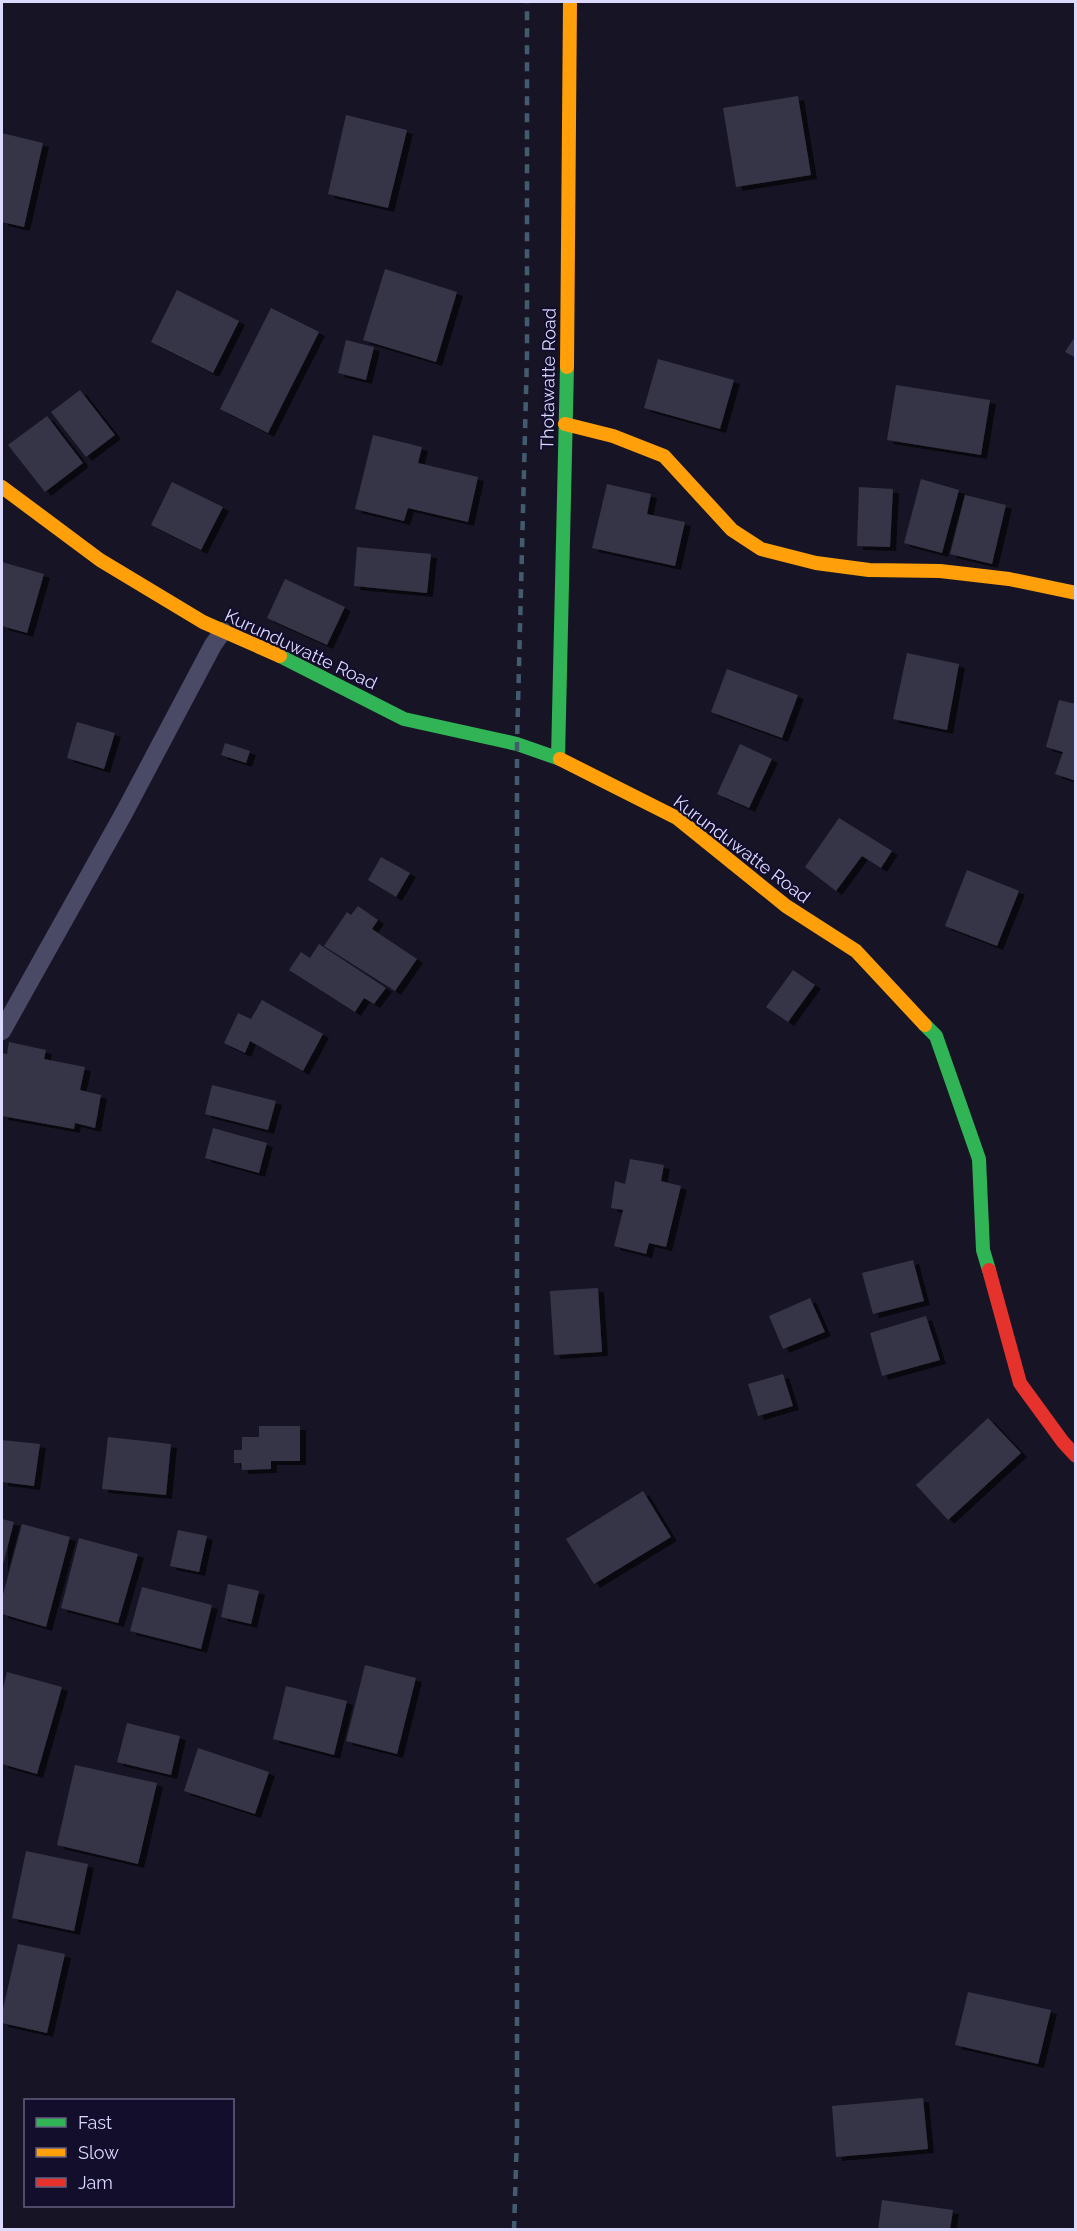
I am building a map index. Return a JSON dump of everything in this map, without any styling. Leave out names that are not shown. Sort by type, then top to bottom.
[{"type":"street","name":"Thotawatte Road","points":[[558,758],[569,264],[570,2]]},
{"type":"street","points":[[565,424],[613,436],[664,456],[732,531],[761,549],[816,563],[869,570],[940,571],[986,576],[1076,593]]},
{"type":"street","name":"Kurunduwatte Road","points":[[2,488],[100,560],[203,622],[299,664],[404,719],[517,744],[558,758],[676,818],[786,906],[856,951],[936,1036],[979,1159],[983,1250],[1020,1383],[1076,1456]]},
{"type":"lane","points":[[2,1031],[124,813],[213,645],[223,631]]},
{"type":"building","points":[[798,96],[811,175],[736,187],[723,108]]},
{"type":"building","points":[[346,115],[407,130],[388,208],[328,194]]},
{"type":"building","points":[[2,133],[43,143],[24,227],[2,222]]},
{"type":"building","points":[[385,269],[457,292],[436,362],[363,340]]},
{"type":"building","points":[[177,290],[239,321],[213,373],[151,342]]},
{"type":"building","points":[[271,308],[319,332],[268,433],[220,409]]},
{"type":"building","points":[[1076,335],[1076,358],[1065,352]]},
{"type":"building","points":[[346,340],[374,347],[366,380],[338,373]]},
{"type":"building","points":[[658,359],[734,380],[720,429],[644,408]]},
{"type":"building","points":[[896,385],[990,400],[981,455],[887,440]]},
{"type":"building","points":[[80,390],[115,435],[86,457],[51,412]]},
{"type":"building","points":[[47,416],[83,463],[45,492],[8,445]]},
{"type":"building","points":[[373,435],[422,447],[418,463],[478,477],[468,522],[408,508],[404,521],[355,509]]},
{"type":"building","points":[[921,479],[959,490],[942,553],[904,543]]},
{"type":"building","points":[[172,482],[223,507],[201,550],[151,525]]},
{"type":"building","points":[[607,484],[651,494],[647,514],[685,522],[675,566],[592,548]]},
{"type":"building","points":[[859,487],[893,489],[890,547],[857,546]]},
{"type":"building","points":[[965,495],[1006,505],[992,564],[950,554]]},
{"type":"building","points":[[357,547],[431,554],[427,593],[354,586]]},
{"type":"building","points":[[2,562],[44,574],[27,633],[2,626]]},
{"type":"building","points":[[285,579],[345,607],[327,645],[267,618]]},
{"type":"building","points":[[907,653],[959,664],[947,730],[893,719]]},
{"type":"building","points":[[727,669],[798,695],[782,738],[711,712]]},
{"type":"building","points":[[1059,700],[1076,704],[1076,781],[1055,774],[1063,752],[1046,747]]},
{"type":"building","points":[[77,722],[115,733],[104,769],[67,758]]},
{"type":"building","points":[[225,743],[250,751],[246,763],[221,755]]},
{"type":"building","points":[[740,744],[772,759],[749,808],[717,794]]},
{"type":"building","points":[[839,818],[892,851],[881,868],[862,856],[836,891],[805,867]]},
{"type":"building","points":[[381,857],[410,873],[396,897],[368,880]]},
{"type":"building","points":[[967,870],[1019,891],[997,946],[945,926]]},
{"type":"building","points":[[358,906],[378,920],[372,929],[417,959],[395,991],[324,946],[347,912],[351,915]]},
{"type":"building","points":[[319,944],[386,988],[374,1004],[364,998],[355,1012],[289,970],[301,952],[310,958]]},
{"type":"building","points":[[793,970],[815,985],[788,1022],[766,1007]]},
{"type":"building","points":[[262,1000],[323,1034],[303,1071],[250,1041],[245,1053],[224,1043],[238,1013],[251,1019]]},
{"type":"building","points":[[9,1042],[46,1050],[44,1059],[85,1067],[80,1090],[101,1095],[95,1128],[75,1123],[74,1129],[2,1116],[2,1053],[7,1054]]},
{"type":"building","points":[[212,1085],[276,1101],[268,1130],[205,1114]]},
{"type":"building","points":[[213,1128],[267,1143],[259,1173],[205,1158]]},
{"type":"building","points":[[630,1159],[664,1165],[661,1181],[681,1186],[666,1247],[649,1243],[646,1254],[614,1246],[623,1210],[611,1208],[615,1181],[625,1184]]},
{"type":"building","points":[[913,1260],[924,1301],[873,1314],[862,1273]]},
{"type":"building","points":[[598,1288],[602,1352],[554,1355],[550,1291]]},
{"type":"building","points":[[810,1298],[825,1332],[783,1349],[769,1316]]},
{"type":"building","points":[[926,1316],[940,1360],[882,1376],[870,1333]]},
{"type":"building","points":[[783,1374],[793,1406],[758,1416],[748,1384]]},
{"type":"building","points":[[988,1418],[1021,1453],[948,1520],[916,1485]]},
{"type":"building","points":[[259,1426],[300,1426],[300,1461],[271,1461],[271,1469],[242,1470],[241,1463],[234,1463],[234,1450],[242,1450],[242,1437],[259,1437]]},
{"type":"building","points":[[108,1437],[171,1444],[166,1495],[102,1489]]},
{"type":"building","points":[[2,1440],[40,1444],[34,1486],[2,1482]]},
{"type":"building","points":[[643,1491],[671,1537],[594,1584],[566,1539]]},
{"type":"building","points":[[2,1519],[14,1522],[2,1568]]},
{"type":"building","points":[[22,1524],[70,1537],[46,1627],[2,1614],[2,1598]]},
{"type":"building","points":[[178,1530],[207,1536],[199,1572],[170,1566]]},
{"type":"building","points":[[79,1538],[138,1554],[118,1623],[61,1608]]},
{"type":"building","points":[[228,1584],[259,1591],[251,1624],[221,1617]]},
{"type":"building","points":[[142,1587],[212,1605],[201,1649],[130,1631]]},
{"type":"building","points":[[365,1665],[416,1678],[397,1754],[346,1741]]},
{"type":"building","points":[[7,1672],[62,1687],[37,1774],[2,1764],[2,1692]]},
{"type":"building","points":[[286,1686],[347,1701],[334,1755],[273,1739]]},
{"type":"building","points":[[127,1723],[180,1736],[171,1775],[117,1762]]},
{"type":"building","points":[[198,1748],[269,1772],[255,1814],[184,1791]]},
{"type":"building","points":[[75,1765],[157,1783],[138,1864],[57,1845]]},
{"type":"building","points":[[26,1851],[88,1864],[74,1931],[12,1918]]},
{"type":"building","points":[[18,1944],[65,1954],[47,2033],[2,2023],[2,2013]]},
{"type":"building","points":[[968,1992],[1051,2010],[1038,2064],[955,2045]]},
{"type":"building","points":[[923,2098],[928,2149],[836,2157],[832,2106]]},
{"type":"building","points":[[882,2200],[953,2210],[950,2230],[878,2230]]},
{"type":"railway","points":[[514,2230],[517,2135],[517,744],[527,355],[527,2]]},
{"type":"traffic: fast","points":[[558,758],[567,367]]},
{"type":"traffic: fast","points":[[280,656],[404,719],[517,744],[560,759]]},
{"type":"traffic: fast","points":[[925,1025],[936,1036],[979,1159],[983,1250],[989,1270]]},
{"type":"traffic: slow","points":[[567,367],[570,2]]},
{"type":"traffic: slow","points":[[565,424],[613,436],[664,456],[732,530],[761,549],[816,563],[869,570],[940,571],[1009,579],[1076,593]]},
{"type":"traffic: slow","points":[[2,487],[100,560],[203,622],[280,656]]},
{"type":"traffic: slow","points":[[560,759],[677,818],[786,906],[856,951],[925,1025]]},
{"type":"traffic: jam","points":[[989,1270],[1020,1383],[1076,1456]]}]
